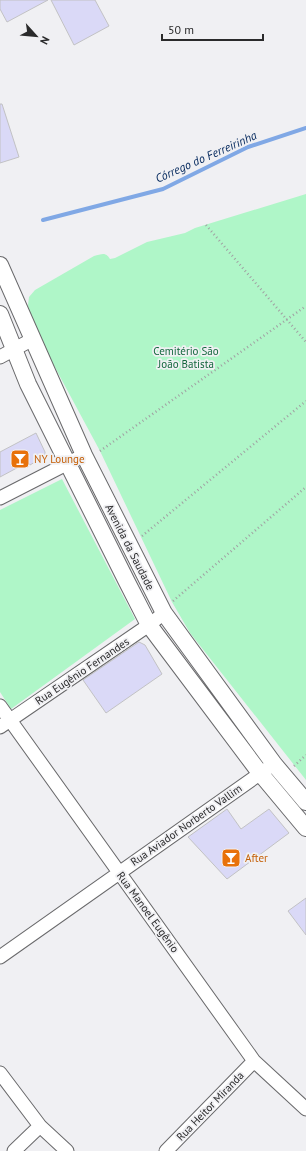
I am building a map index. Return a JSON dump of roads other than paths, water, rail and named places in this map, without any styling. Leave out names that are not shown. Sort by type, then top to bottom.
[{"type":"street","name":"Avenida da Saudade","points":[[0,265],[84,455],[168,608],[274,764],[306,802]]},
{"type":"street","name":"Avenida da Saudade","points":[[0,314],[28,384],[149,625],[260,773],[306,828]]},
{"type":"street","points":[[0,357],[33,339]]},
{"type":"street","points":[[0,498],[84,455]]},
{"type":"street","name":"Rua Eugênio Fernandes","points":[[5,724],[149,625],[168,608]]},
{"type":"street","name":"Rua Manoel Eugênio","points":[[0,706],[5,724],[119,872],[254,1061],[306,1109]]},
{"type":"street","name":"Rua Aviador Norberto Vallim","points":[[0,957],[274,764]]},
{"type":"street","name":"Rua Heitor Miranda","points":[[166,1151],[254,1061]]},
{"type":"street","points":[[0,1073],[40,1126],[67,1151]]},
{"type":"street","points":[[14,1151],[40,1126]]},
{"type":"waterway","name":"Córrego do Ferreirinha","points":[[43,220],[163,189],[248,147],[306,128]]},
{"type":"place","name":"NY Lounge","points":[[20,459]]},
{"type":"place","name":"After","points":[[231,858]]},
{"type":"park label","name":"Cemitério São João Batista","points":[[186,357]]}]
